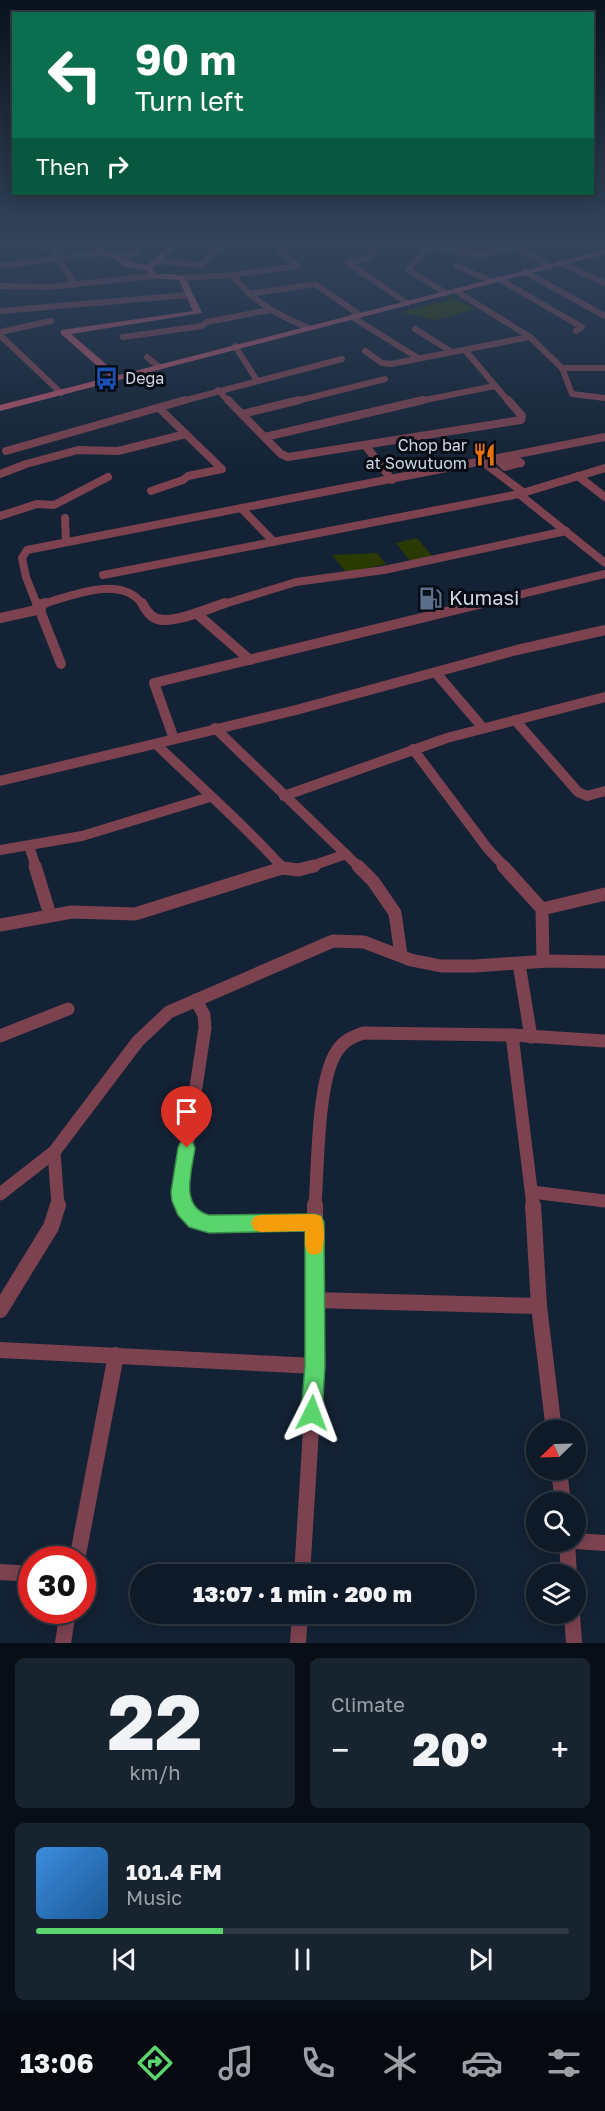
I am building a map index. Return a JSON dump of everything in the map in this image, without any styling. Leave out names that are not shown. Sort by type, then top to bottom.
[{"type":"main road","points":[[64,332],[151,320]]},
{"type":"main road","points":[[0,408],[341,320]]},
{"type":"main road","points":[[64,332],[117,378]]},
{"type":"street","points":[[123,337],[202,326],[207,322],[219,320]]},
{"type":"street","points":[[290,320],[308,328]]},
{"type":"street","points":[[361,320],[418,358]]},
{"type":"street","points":[[502,320],[530,337],[562,368],[572,393],[582,397],[605,398]]},
{"type":"street","points":[[568,320],[582,327],[576,331]]},
{"type":"street","points":[[0,333],[51,321],[64,332]]},
{"type":"street","points":[[415,329],[452,352]]},
{"type":"street","points":[[0,333],[60,393]]},
{"type":"street","points":[[365,351],[386,364],[530,337]]},
{"type":"street","points":[[236,346],[256,379]]},
{"type":"street","points":[[218,390],[281,454],[288,457],[521,420],[522,416],[465,350]]},
{"type":"street","points":[[147,357],[159,367]]},
{"type":"street","points":[[3,450],[160,409],[256,379],[342,359]]},
{"type":"street","points":[[562,368],[605,368]]},
{"type":"street","points":[[242,414],[385,379]]},
{"type":"street","points":[[265,436],[377,409],[495,386]]},
{"type":"street","points":[[151,491],[183,480],[188,476],[222,469],[160,409]]},
{"type":"street","points":[[0,474],[24,464],[83,449],[118,451],[186,434]]},
{"type":"street","points":[[61,664],[26,577],[23,555],[27,550],[605,437]]},
{"type":"street","points":[[365,445],[392,480]]},
{"type":"street","points":[[3,450],[24,464]]},
{"type":"street","points":[[483,462],[605,563]]},
{"type":"street","points":[[103,574],[522,493],[605,468]]},
{"type":"street","points":[[578,476],[605,496]]},
{"type":"street","points":[[0,516],[37,504],[54,505],[108,477]]},
{"type":"street","points":[[241,508],[274,542]]},
{"type":"street","points":[[65,518],[66,542]]},
{"type":"street","points":[[0,618],[119,589],[134,594],[151,617],[159,621],[196,613],[307,580],[348,577],[566,531]]},
{"type":"street","points":[[174,739],[154,683],[605,574]]},
{"type":"street","points":[[196,613],[250,660]]},
{"type":"street","points":[[0,782],[296,710],[517,650],[605,630]]},
{"type":"street","points":[[436,673],[483,728]]},
{"type":"street","points":[[284,796],[413,749],[483,728],[605,697]]},
{"type":"street","points":[[515,720],[578,792],[587,796],[605,791]]},
{"type":"street","points":[[215,728],[346,854],[389,901],[395,913],[401,955]]},
{"type":"street","points":[[156,744],[210,797],[253,834],[282,868],[290,871],[299,870],[346,854]]},
{"type":"street","points":[[413,749],[488,849],[542,909],[543,961]]},
{"type":"street","points":[[0,850],[82,836],[210,797]]},
{"type":"street","points":[[29,846],[50,915]]},
{"type":"street","points":[[0,925],[72,912],[135,914],[282,868]]},
{"type":"street","points":[[542,909],[605,894]]},
{"type":"street","points":[[0,1194],[54,1152],[138,1041],[169,1012],[333,941],[347,938],[361,940],[410,960],[446,965],[519,964],[543,961],[605,962]]},
{"type":"street","points":[[519,964],[531,1037]]},
{"type":"street","points":[[196,1000],[204,1015],[205,1028],[180,1192],[185,1209],[196,1220],[209,1224],[314,1222]]},
{"type":"street","points":[[0,1036],[68,1009]]},
{"type":"street","points":[[303,1564],[315,1366],[314,1222],[324,1084],[329,1063],[336,1050],[345,1041],[363,1032],[512,1035],[605,1041]]},
{"type":"street","points":[[512,1035],[532,1192],[539,1306],[553,1420]]},
{"type":"street","points":[[0,1310],[39,1251],[51,1227],[58,1205],[54,1152]]},
{"type":"street","points":[[532,1192],[605,1201]]},
{"type":"street","points":[[314,1300],[539,1306]]},
{"type":"street","points":[[0,1350],[315,1366]]},
{"type":"street","points":[[80,1546],[116,1355]]},
{"type":"street","points":[[586,1542],[605,1543]]},
{"type":"street","points":[[0,1572],[18,1573]]},
{"type":"street","points":[[63,1643],[66,1624]]},
{"type":"street","points":[[298,1643],[299,1624]]},
{"type":"street","points":[[573,1624],[574,1643]]},
{"type":"green space","points":[[417,538],[433,557],[410,561],[396,543]]},
{"type":"green space","points":[[377,553],[386,564],[347,573],[332,555]]},
{"type":"slow traffic","points":[[261,1223],[314,1222],[314,1246]]},
{"type":"place","name":"Dega","points":[[107,378]]},
{"type":"place","name":"Chop bar at Sowutuom","points":[[485,454]]},
{"type":"place","name":"Kumasi","points":[[431,598]]},
{"type":"route","points":[[187,1148],[180,1192],[181,1201],[191,1217],[196,1220],[209,1224],[314,1222],[315,1366],[312,1413]]}]
